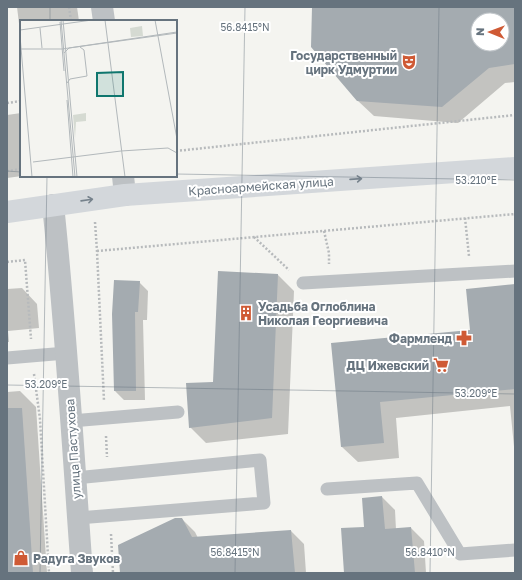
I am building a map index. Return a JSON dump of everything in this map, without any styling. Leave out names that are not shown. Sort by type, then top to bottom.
[{"type":"street","points":[[102,7],[104,20]]},
{"type":"street","name":"Красноармейская улица","points":[[7,212],[93,199],[124,186],[515,168]]},
{"type":"street","name":"улица Пастухова","points":[[53,205],[66,354],[82,573]]},
{"type":"lane","points":[[303,283],[515,271]]},
{"type":"lane","points":[[7,358],[66,354]]},
{"type":"lane","points":[[71,421],[178,412]]},
{"type":"lane","points":[[75,478],[260,460],[264,503],[78,518]]},
{"type":"lane","points":[[327,489],[417,483],[460,554],[515,550]]},
{"type":"path","points":[[69,7],[71,20]]},
{"type":"path","points":[[7,103],[20,101]]},
{"type":"path","points":[[177,150],[515,115]]},
{"type":"path","points":[[7,172],[20,170]]},
{"type":"path","points":[[93,199],[108,475]]},
{"type":"path","points":[[97,251],[515,214]]},
{"type":"path","points":[[465,218],[471,273]]},
{"type":"path","points":[[324,231],[329,252],[329,282]]},
{"type":"path","points":[[254,237],[303,283]]},
{"type":"path","points":[[7,262],[25,260],[32,356],[40,419],[49,573]]},
{"type":"path","points":[[110,516],[113,573]]},
{"type":"building","name":"Государственный цирк Удмуртии","points":[[312,7],[515,7],[515,64],[489,68],[442,107],[357,101],[311,47]]},
{"type":"building","name":"Усадьба Оглоблина Николая Георгиевича","points":[[218,271],[278,274],[272,418],[189,428],[186,383],[213,382]]},
{"type":"building","points":[[114,280],[140,281],[138,312],[135,312],[136,391],[114,391],[112,314]]},
{"type":"building","points":[[515,284],[515,389],[380,402],[384,443],[341,447],[331,343],[470,330],[466,289]]},
{"type":"building","points":[[7,408],[22,408],[33,573],[7,573]]},
{"type":"building","points":[[382,496],[385,529],[411,527],[415,573],[344,573],[341,528],[364,527],[362,498]]},
{"type":"building","points":[[175,518],[182,518],[192,537],[291,530],[295,573],[120,573],[118,545]]},
{"type":"place","name":"Государственный цирк Удмуртии","points":[[409,62]]},
{"type":"place","name":"Усадьба Оглоблина Николая Георгиевича","points":[[246,313]]},
{"type":"place","name":"Фармленд","points":[[464,338]]},
{"type":"place","name":"ДЦ Ижевский","points":[[441,365]]},
{"type":"place","name":"Радуга Звуков","points":[[21,558]]}]
